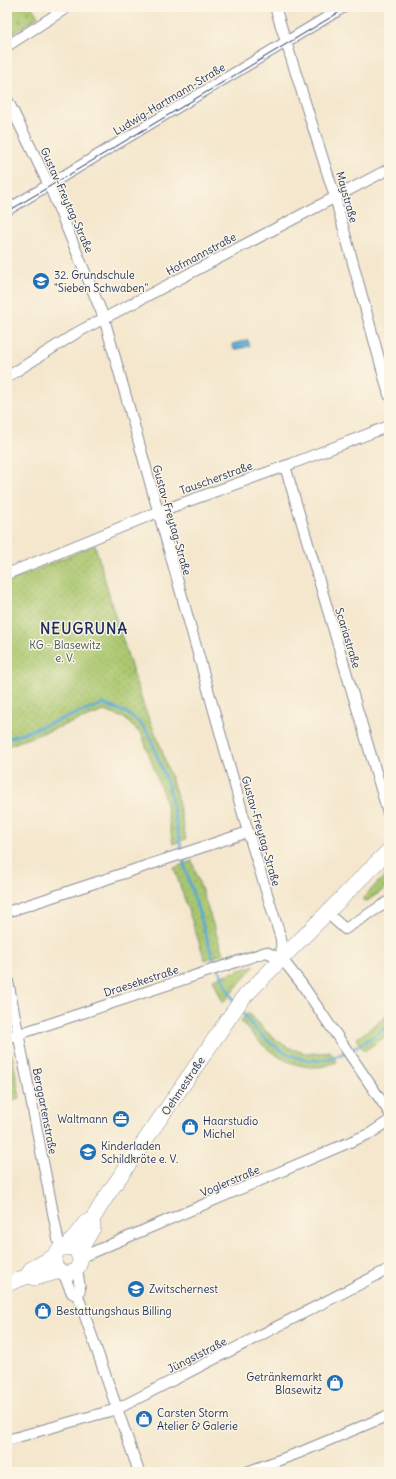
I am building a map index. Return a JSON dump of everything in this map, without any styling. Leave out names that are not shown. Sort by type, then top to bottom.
[{"type":"main road","name":"Oehmestraße","points":[[7,1284],[28,1276],[31,1270],[67,1260],[85,1223],[92,1220],[242,1000],[389,850]]},
{"type":"street","points":[[7,46],[68,7]]},
{"type":"street","name":"Maystraße","points":[[275,7],[335,197],[389,396]]},
{"type":"street","name":"Ludwig-Hartmann-Straße","points":[[7,210],[344,7]]},
{"type":"street","name":"Gustav-Freytag-Straße","points":[[7,99],[48,185],[104,318],[248,832],[281,939],[282,958]]},
{"type":"street","name":"Hofmannstraße","points":[[7,377],[78,332],[389,169]]},
{"type":"street","name":"Tauscherstraße","points":[[7,574],[158,512],[285,466],[389,426]]},
{"type":"street","name":"Scariastraße","points":[[285,466],[389,816]]},
{"type":"street","points":[[7,912],[248,832]]},
{"type":"street","points":[[327,913],[345,929],[389,901]]},
{"type":"street","name":"Draesekestraße","points":[[7,1038],[266,952],[282,958]]},
{"type":"street","points":[[282,958],[301,983],[389,1112]]},
{"type":"street","name":"Berggartenstraße","points":[[7,976],[17,1034],[67,1260],[72,1293],[78,1296]]},
{"type":"street","name":"Voglerstraße","points":[[67,1260],[120,1241],[371,1133],[389,1122]]},
{"type":"street","name":"Berggartenstraße","points":[[67,1260],[80,1289],[78,1296],[139,1472]]},
{"type":"street","name":"Jüngststraße","points":[[7,1440],[117,1409],[389,1269]]},
{"type":"street","points":[[247,1472],[301,1452],[389,1415]]},
{"type":"green space","points":[[7,7],[32,7],[38,17],[7,37]]},
{"type":"green space","name":"KG - Blasewitz e. V.","points":[[95,545],[114,612],[144,707],[159,742],[177,796],[186,839],[173,844],[165,800],[142,735],[124,718],[104,711],[7,746],[7,582]]},
{"type":"green space","points":[[192,861],[223,954],[205,960],[174,868]]},
{"type":"green space","points":[[389,871],[389,886],[367,901],[364,900],[364,897]]},
{"type":"green space","points":[[255,965],[223,1003],[213,979]]},
{"type":"green space","points":[[248,1012],[265,1030],[284,1045],[305,1053],[330,1051],[337,1062],[326,1066],[307,1067],[285,1060],[265,1047],[241,1021]]},
{"type":"green space","points":[[389,1014],[389,1034],[364,1051],[356,1039]]},
{"type":"green space","points":[[7,1051],[12,1054],[20,1098],[7,1101]]},
{"type":"water","points":[[248,340],[250,346],[234,350],[232,344]]},
{"type":"waterway","points":[[7,739],[103,704],[127,713],[139,722],[149,734],[169,788],[185,868],[212,955],[234,1001]]},
{"type":"waterway","points":[[240,1009],[267,1040],[291,1055],[303,1059],[317,1060],[339,1055],[361,1044],[389,1025]]},
{"type":"tram line","points":[[7,212],[348,7]]},
{"type":"place","name":"32. Grundschule \"Sieben Schwaben\"","points":[[41,281]]},
{"type":"place","name":"Waltmann","points":[[121,1119]]},
{"type":"place","name":"Haarstudio Michel","points":[[190,1127]]},
{"type":"place","name":"Kinderladen Schildkröte e. V.","points":[[88,1152]]},
{"type":"place","name":"Zwitschernest","points":[[136,1289]]},
{"type":"place","name":"Bestattungshaus Billing","points":[[43,1311]]},
{"type":"place","name":"Getränkemarkt Blasewitz","points":[[335,1383]]},
{"type":"place","name":"Carsten Storm Atelier & Galerie","points":[[144,1419]]},
{"type":"district","name":"NEUGRUNA","points":[[84,628]]}]
